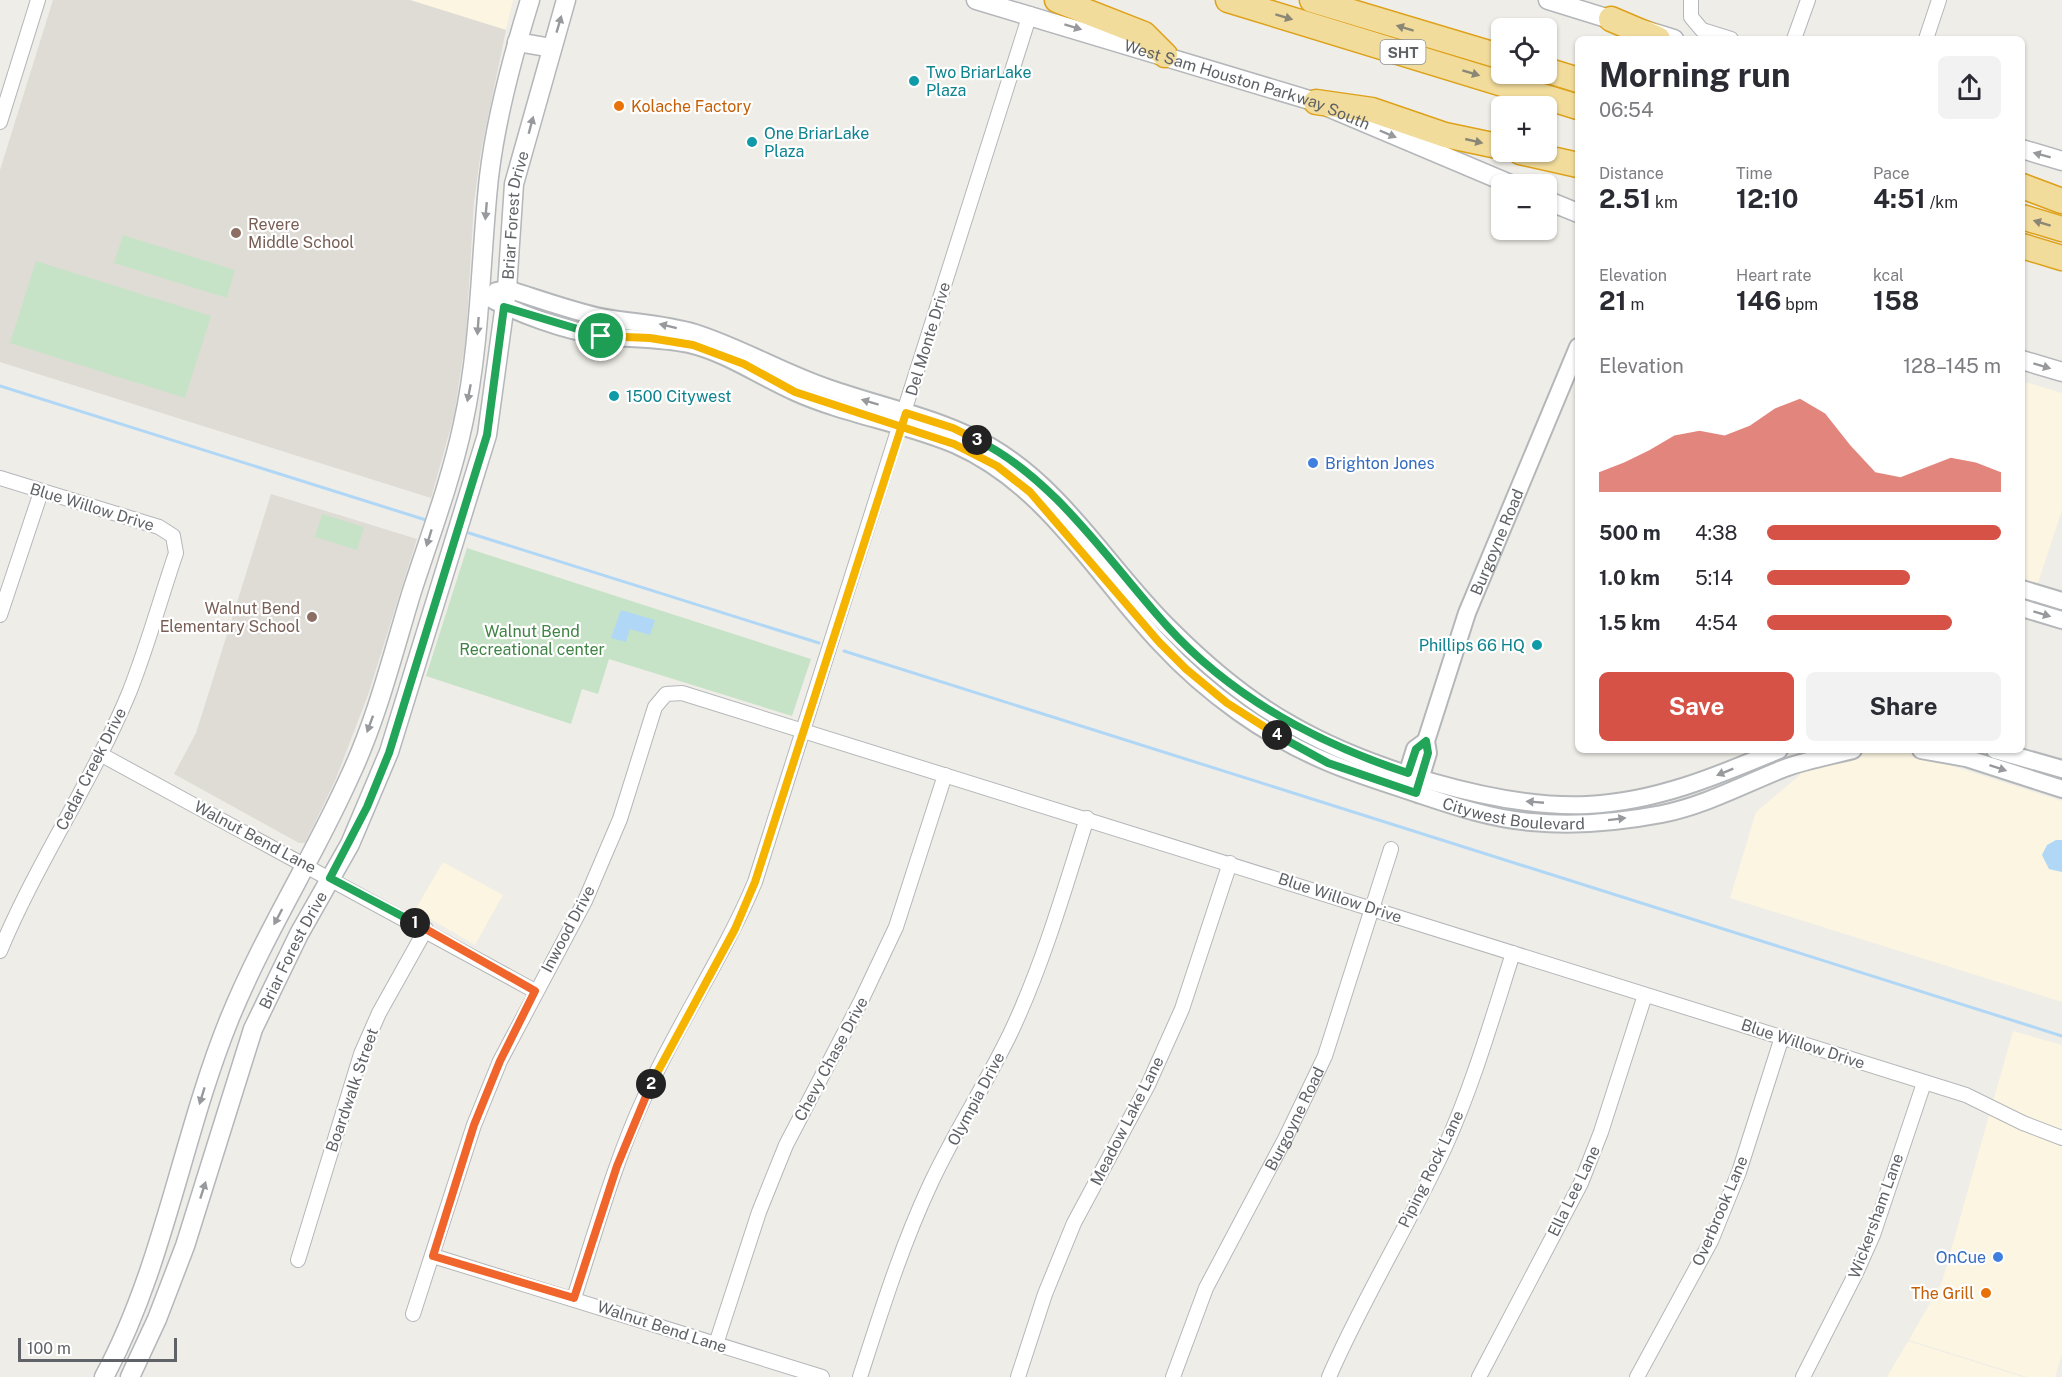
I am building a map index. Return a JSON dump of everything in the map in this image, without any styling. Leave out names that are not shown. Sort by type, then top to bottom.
[{"type":"highway","points":[[1058,0],[1144,34],[1165,55]]},
{"type":"highway","name":"SHT","points":[[1228,0],[1575,106]]},
{"type":"highway","name":"SHT","points":[[1312,0],[1491,54]]},
{"type":"highway","points":[[1611,20],[1651,36]]},
{"type":"highway","points":[[1557,73],[1575,79]]},
{"type":"highway","points":[[1316,102],[1372,110],[1445,135],[1491,145]]},
{"type":"highway","points":[[1557,160],[1575,164]]},
{"type":"highway","points":[[2025,187],[2062,201]]},
{"type":"highway","points":[[2025,218],[2062,229]]},
{"type":"highway","points":[[2025,247],[2062,259]]},
{"type":"highway","points":[[2025,253],[2062,259]]},
{"type":"main road","name":"Briar Forest Drive","points":[[104,1377],[116,1354],[163,1230],[210,1070],[229,1020],[248,976],[351,775],[381,694],[462,427],[475,359],[490,173],[499,112],[530,0]]},
{"type":"main road","name":"Briar Forest Drive","points":[[130,1377],[158,1319],[185,1246],[253,1029],[299,934],[367,807],[389,753],[487,435],[505,298],[514,184],[566,0]]},
{"type":"main road","name":"West Sam Houston Parkway South","points":[[976,0],[1030,14],[1316,102],[1491,176]]},
{"type":"main road","points":[[1548,0],[1664,36]]},
{"type":"main road","points":[[517,42],[552,48]]},
{"type":"main road","points":[[2025,150],[2062,161]]},
{"type":"main road","points":[[1557,205],[1575,212]]},
{"type":"main road","points":[[2025,361],[2062,372]]},
{"type":"main road","points":[[462,427],[487,435]]},
{"type":"main road","points":[[417,576],[442,583]]},
{"type":"street","points":[[0,122],[38,0]]},
{"type":"street","points":[[1691,0],[1691,17],[1702,30],[1721,36]]},
{"type":"street","points":[[1795,36],[1808,0]]},
{"type":"street","points":[[1927,36],[1939,0]]},
{"type":"street","name":"Del Monte Drive","points":[[574,1298],[617,1166],[637,1115],[735,929],[755,882],[805,731],[1030,14]]},
{"type":"street","name":"Citywest Boulevard","points":[[480,293],[505,298],[601,336],[650,338],[693,345],[744,364],[795,392],[903,420],[953,428],[988,445],[1019,465],[1062,506],[1169,628],[1241,693],[1291,725],[1482,814],[1531,822],[1599,822],[1660,814],[1698,805],[1788,767],[1842,753]]},
{"type":"street","name":"Burgoyne Road","points":[[1412,783],[1416,749],[1426,741],[1467,613],[1575,354]]},
{"type":"street","name":"Blue Willow Drive","points":[[0,478],[159,527],[173,536],[176,554],[167,580]]},
{"type":"street","points":[[0,615],[41,492]]},
{"type":"street","name":"Cedar Creek Drive","points":[[0,951],[16,913],[100,754],[129,692],[167,580]]},
{"type":"street","points":[[2025,590],[2062,601]]},
{"type":"street","points":[[2025,609],[2062,620]]},
{"type":"street","name":"Blue Willow Drive","points":[[643,745],[655,707],[666,694],[682,693],[1966,1095],[2023,1123],[2062,1138]]},
{"type":"street","name":"Inwood Drive","points":[[413,1314],[474,1125],[500,1061],[535,991],[585,901],[612,840],[643,745]]},
{"type":"street","name":"Citywest Boulevard","points":[[1412,783],[1531,803],[1586,805],[1654,796],[1717,776],[1774,753]]},
{"type":"street","points":[[1782,753],[1788,767]]},
{"type":"street","points":[[1938,753],[1966,758],[2062,789]]},
{"type":"street","points":[[2006,753],[2062,769]]},
{"type":"street","name":"Walnut Bend Lane","points":[[100,754],[426,929],[535,991]]},
{"type":"street","name":"Chevy Chase Drive","points":[[716,1344],[759,1212],[786,1144],[861,1001],[896,927],[945,775]]},
{"type":"street","name":"Olympia Drive","points":[[860,1377],[891,1278],[910,1229],[931,1183],[1011,1032],[1049,939],[1087,819]]},
{"type":"street","name":"Burgoyne Road","points":[[1173,1377],[1206,1288],[1286,1137],[1324,1056],[1390,849]]},
{"type":"street","name":"Meadow Lake Lane","points":[[1018,1377],[1045,1294],[1074,1223],[1148,1085],[1182,1009],[1230,863]]},
{"type":"street","name":"Boardwalk Street","points":[[298,1260],[361,1054],[379,1013],[426,929]]},
{"type":"street","name":"Piping Rock Lane","points":[[1329,1377],[1349,1331],[1444,1148],[1475,1074],[1513,953]]},
{"type":"street","name":"Ella Lee Lane","points":[[1479,1377],[1581,1183],[1601,1132],[1645,995]]},
{"type":"street","name":"Overbrook Lane","points":[[1637,1377],[1711,1241],[1742,1162],[1782,1037]]},
{"type":"street","name":"Wickersham Lane","points":[[1803,1377],[1857,1273],[1873,1235],[1924,1083]]},
{"type":"street","name":"Walnut Bend Lane","points":[[433,1256],[822,1377]]},
{"type":"shaded area","name":"Revere Middle School","points":[[53,0],[410,0],[506,30],[481,151],[474,202],[466,337],[454,416],[431,498],[0,362],[0,170]]},
{"type":"shaded area","points":[[410,0],[513,0],[506,30]]},
{"type":"shaded area","points":[[2025,382],[2062,393],[2062,510],[2037,586],[2025,583]]},
{"type":"shaded area","name":"Walnut Bend Elementary School","points":[[271,494],[417,539],[368,695],[335,781],[305,843],[299,843],[174,774],[196,733]]},
{"type":"shaded area","points":[[1797,753],[1949,753],[1946,764],[2062,801],[2062,1002],[1730,898],[1756,812],[1800,775]]},
{"type":"shaded area","points":[[443,862],[503,895],[475,945],[415,910]]},
{"type":"shaded area","points":[[2013,1031],[2062,1045],[2062,1354],[2055,1377],[2027,1377],[1909,1340],[1942,1282]]},
{"type":"shaded area","points":[[1908,1341],[2023,1377],[1887,1377]]},
{"type":"green space","points":[[123,235],[235,270],[227,298],[114,263]]},
{"type":"green space","points":[[36,261],[211,316],[185,398],[10,343]]},
{"type":"green space","points":[[322,514],[364,527],[357,550],[315,537]]},
{"type":"green space","name":"Walnut Bend Recreational center","points":[[467,548],[811,659],[792,716],[609,659],[598,694],[582,689],[571,724],[426,676]]},
{"type":"water","points":[[621,610],[655,620],[650,635],[630,629],[626,642],[611,638]]},
{"type":"water","points":[[2056,840],[2062,840],[2062,872],[2049,869],[2042,855],[2047,845]]},
{"type":"waterway","points":[[0,386],[426,520]]},
{"type":"waterway","points":[[469,533],[819,643]]},
{"type":"waterway","points":[[844,651],[2062,1036]]},
{"type":"place","name":"Two BriarLake Plaza","points":[[914,81]]},
{"type":"place","name":"Kolache Factory","points":[[619,106]]},
{"type":"place","name":"One BriarLake Plaza","points":[[752,142]]},
{"type":"place","name":"Revere Middle School","points":[[236,233]]},
{"type":"place","name":"1500 Citywest","points":[[614,396]]},
{"type":"place","name":"Brighton Jones","points":[[1313,463]]},
{"type":"place","name":"Walnut Bend Elementary School","points":[[312,617]]},
{"type":"place","name":"Phillips 66 HQ","points":[[1537,645]]},
{"type":"place","name":"OnCue","points":[[1998,1257]]},
{"type":"place","name":"The Grill","points":[[1986,1293]]},
{"type":"route","points":[[601,336],[504,307],[487,435],[389,753],[367,807],[330,878],[535,991],[500,1061],[474,1125],[433,1256],[574,1298],[617,1166],[645,1095],[735,929],[755,882],[805,731],[900,428],[906,413],[953,428],[988,445],[1019,465],[1062,506],[1169,628],[1241,693],[1291,725],[1357,756],[1408,773],[1416,749],[1426,741],[1428,753],[1416,793],[1328,763],[1227,703],[1186,669],[1159,642],[1030,492],[997,466],[954,444],[900,428],[795,392],[744,364],[693,345],[650,338],[601,336]]}]
